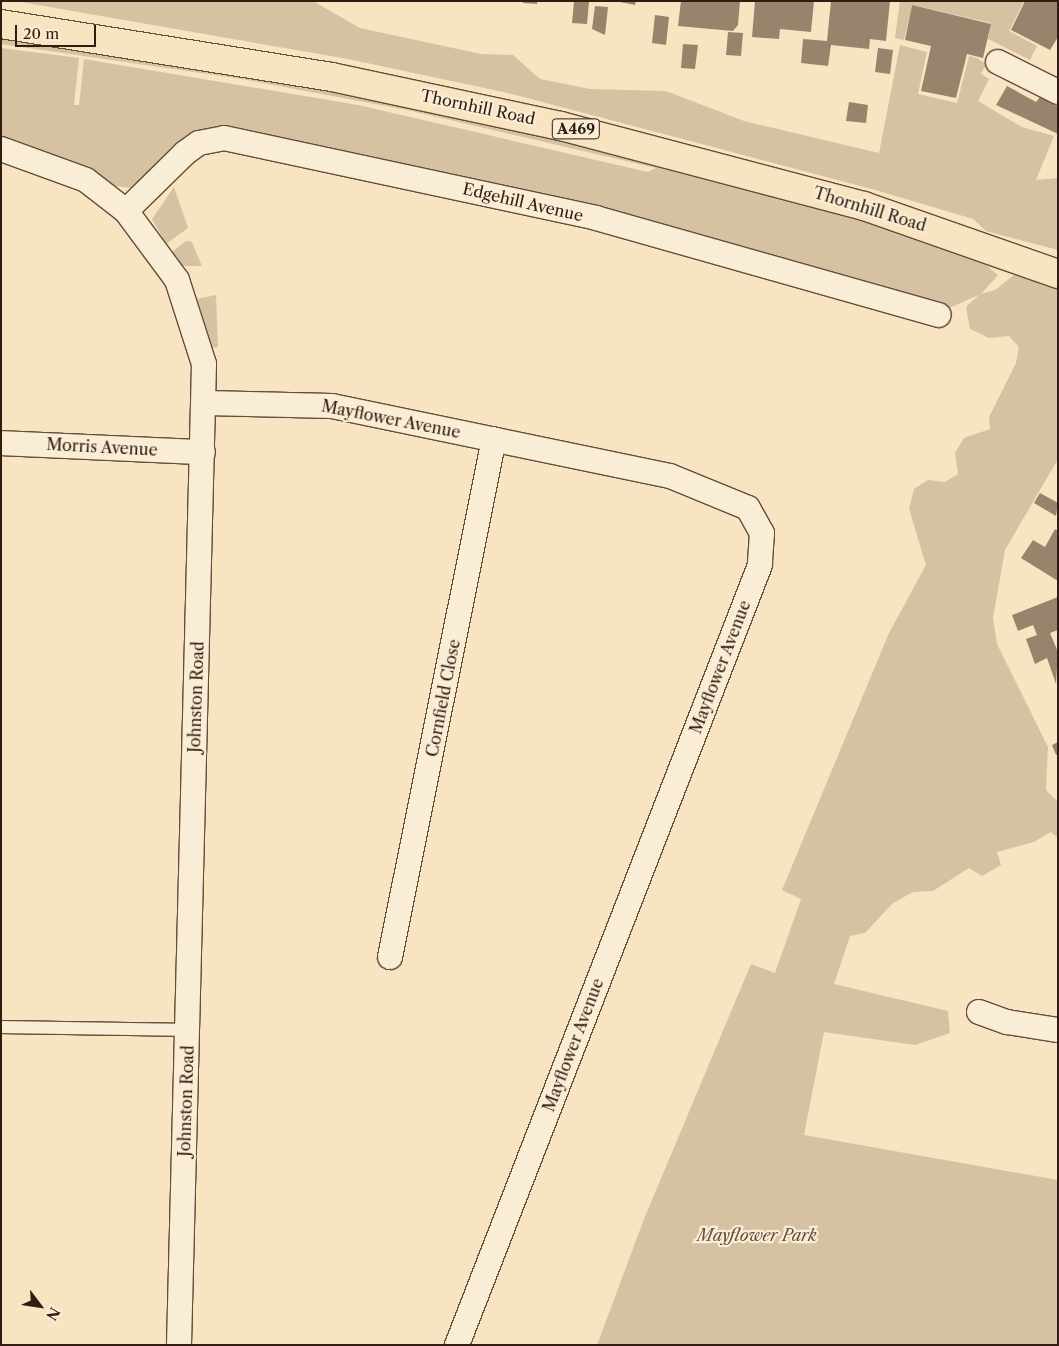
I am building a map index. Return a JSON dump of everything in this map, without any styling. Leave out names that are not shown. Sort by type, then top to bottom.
[{"type":"main road","name":"Thornhill Road","points":[[1,24],[323,75],[561,126],[864,206],[1058,274]]},
{"type":"street","points":[[998,62],[1058,92]]},
{"type":"street","name":"Edgehill Avenue","points":[[126,211],[185,153],[200,143],[224,138],[596,218],[939,315]]},
{"type":"street","name":"Johnston Road","points":[[1,149],[86,180],[126,211],[177,280],[200,342],[206,403],[203,452],[179,1345]]},
{"type":"street","name":"Mayflower Avenue","points":[[206,403],[317,404],[494,439],[694,483],[748,508],[762,533],[760,565],[457,1345]]},
{"type":"street","name":"Cornfield Close","points":[[390,957],[494,439]]},
{"type":"street","name":"Morris Avenue","points":[[1,443],[203,452]]},
{"type":"street","points":[[980,1012],[1007,1022],[1058,1030]]},
{"type":"lane","points":[[1,1026],[188,1030]]},
{"type":"green space","points":[[15,1],[313,1],[360,28],[481,54],[513,55],[540,79],[590,89],[666,91],[744,121],[879,153],[900,45],[927,52],[918,94],[957,103],[969,56],[977,58],[986,64],[981,74],[989,79],[978,101],[1022,127],[1054,136],[1036,180],[1058,178],[1058,250],[986,231],[973,219],[879,191],[512,94],[348,59]]},
{"type":"green space","points":[[900,1],[1024,1],[1009,31],[1037,46],[1030,60],[988,39],[991,23],[912,5],[904,40],[895,38]]},
{"type":"green space","name":"Mayflower Park","points":[[1,37],[363,95],[522,130],[812,203],[1014,270],[1009,273],[987,266],[998,275],[981,294],[995,290],[1019,271],[1058,284],[1058,459],[1005,550],[993,618],[997,644],[1048,747],[1046,790],[1058,802],[1058,838],[1051,832],[1034,842],[997,852],[1001,865],[982,876],[969,868],[933,891],[913,892],[893,903],[865,933],[850,936],[834,984],[948,1011],[950,1033],[915,1045],[824,1032],[804,1135],[1058,1180],[1058,1345],[597,1345],[644,1219],[751,964],[775,973],[801,899],[782,890],[889,633],[926,565],[909,509],[914,489],[928,480],[945,482],[958,474],[955,453],[964,438],[990,429],[989,417],[1016,363],[1019,347],[1009,336],[989,338],[970,329],[966,307],[979,295],[949,308],[938,307],[777,256],[770,267],[273,145],[166,156],[131,188],[115,186],[94,173],[1,154],[1,48],[79,58],[74,105],[79,105],[84,59],[358,105],[648,172],[656,168],[407,110],[242,79],[1,44]]},
{"type":"green space","points":[[174,187],[188,228],[166,244],[152,219]]},
{"type":"green space","points":[[186,241],[192,242],[202,266],[182,266],[172,252]]},
{"type":"green space","points":[[216,295],[218,347],[211,348],[197,299]]},
{"type":"building","points":[[523,1],[537,1],[537,4],[523,3]]},
{"type":"building","points":[[574,1],[589,1],[587,24],[572,23]]},
{"type":"building","points":[[615,1],[636,1],[635,5]]},
{"type":"building","points":[[681,1],[740,1],[738,25],[733,31],[678,26]]},
{"type":"building","points":[[755,1],[814,1],[811,32],[780,29],[779,39],[752,37]]},
{"type":"building","points":[[831,1],[890,1],[886,41],[870,39],[869,49],[831,45],[828,66],[801,63],[803,39],[827,41]]},
{"type":"building","points":[[1025,1],[1058,1],[1058,37],[1050,50],[1011,30]]},
{"type":"building","points":[[912,5],[991,24],[983,58],[967,54],[956,98],[921,91],[931,46],[905,40]]},
{"type":"building","points":[[595,6],[608,7],[605,35],[592,29]]},
{"type":"building","points":[[655,15],[669,17],[666,45],[652,43]]},
{"type":"building","points":[[728,32],[743,33],[741,56],[726,55]]},
{"type":"building","points":[[683,44],[698,45],[695,69],[681,68]]},
{"type":"building","points":[[878,48],[893,50],[890,74],[875,72]]},
{"type":"building","points":[[1007,86],[1036,102],[1040,97],[1058,107],[1058,134],[996,105]]},
{"type":"building","points":[[849,102],[868,105],[866,123],[846,121]]},
{"type":"building","points":[[1040,493],[1058,503],[1056,516],[1034,503]]},
{"type":"building","points":[[1055,529],[1058,531],[1058,581],[1021,558],[1033,540],[1045,547]]},
{"type":"building","points":[[1058,597],[1058,630],[1050,633],[1058,652],[1056,684],[1047,658],[1035,664],[1026,639],[1037,635],[1033,625],[1018,631],[1012,615]]},
{"type":"building","points":[[1058,742],[1058,755],[1056,755],[1052,745]]}]
